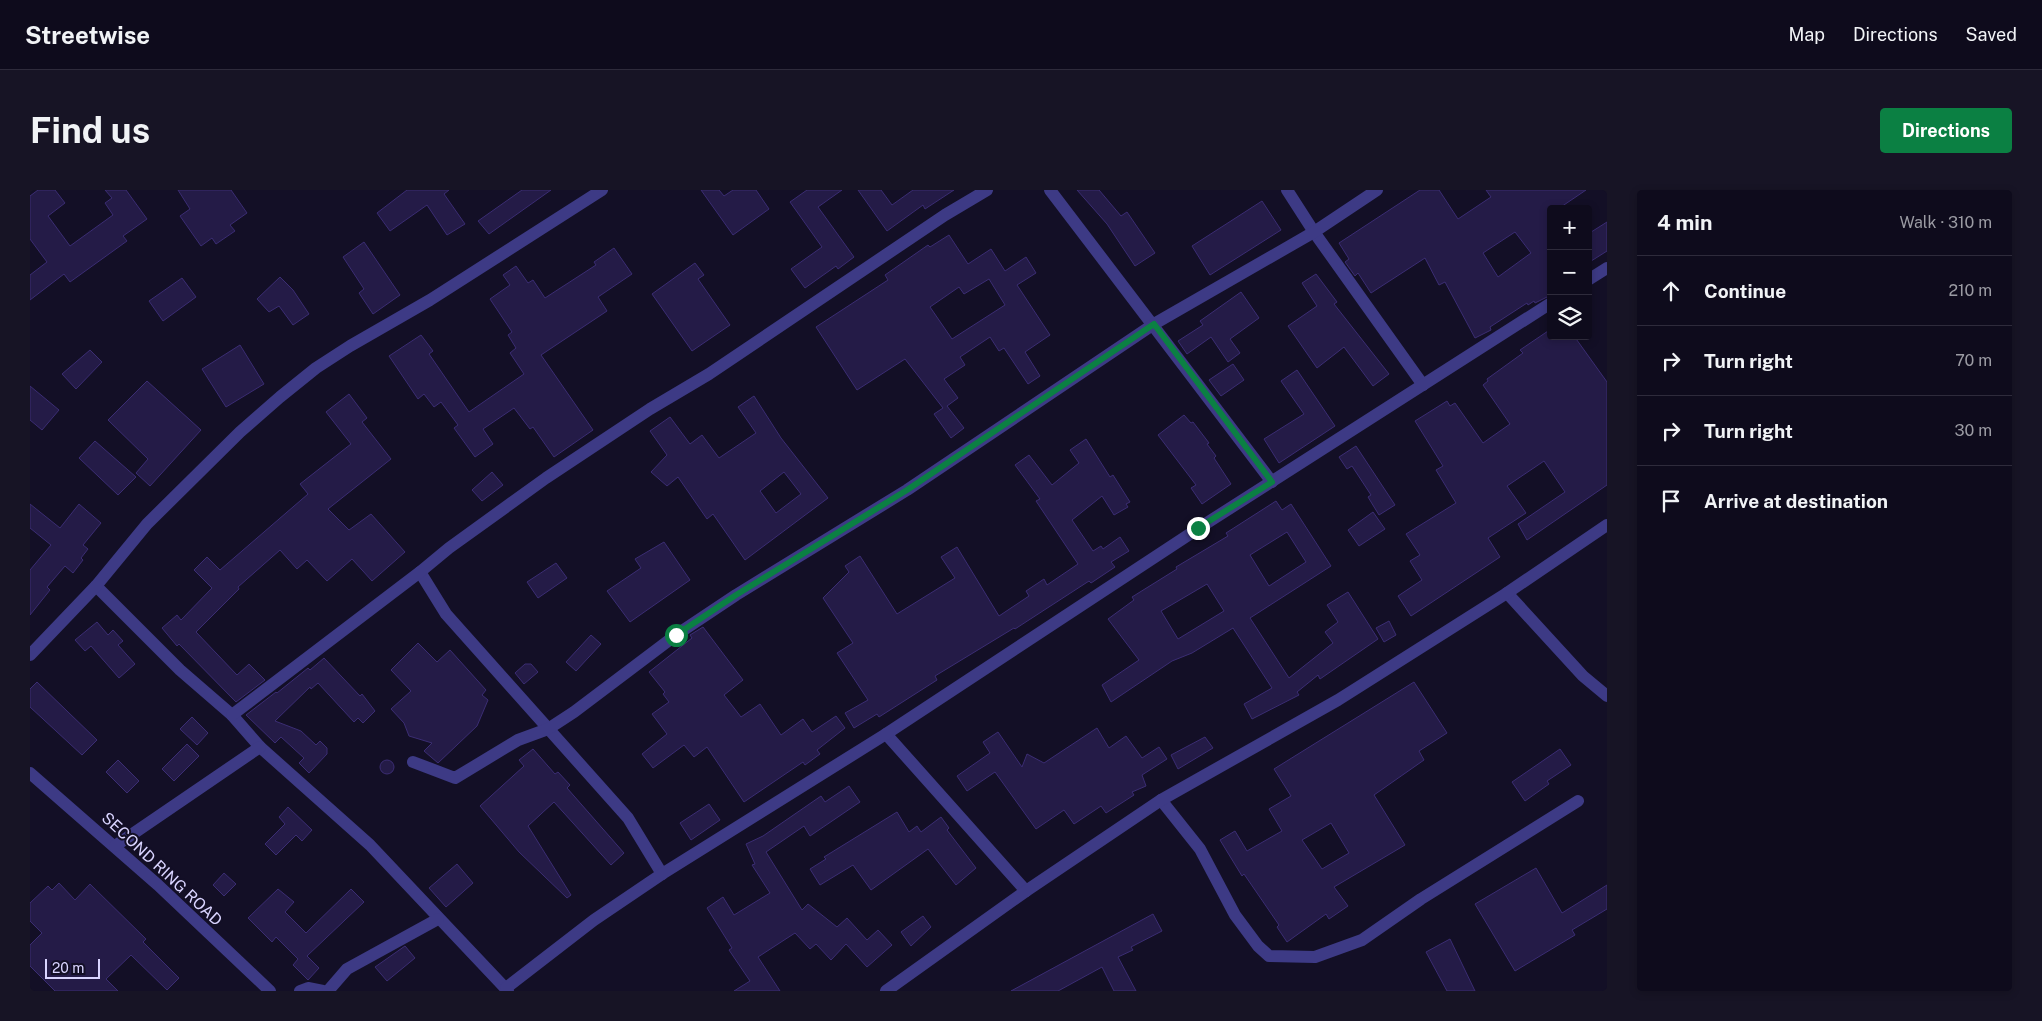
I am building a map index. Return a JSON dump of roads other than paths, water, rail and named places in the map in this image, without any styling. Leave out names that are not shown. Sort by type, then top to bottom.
[{"type":"street","points":[[30,655],[96,586],[160,510],[240,432],[316,368],[430,300],[602,190]]},
{"type":"street","points":[[232,715],[449,548],[546,478],[650,409],[709,374],[945,215],[987,190]]},
{"type":"street","points":[[1050,190],[1154,324],[1272,482]]},
{"type":"street","points":[[1287,190],[1314,232],[1424,385]]},
{"type":"street","points":[[413,762],[455,778],[518,740],[548,729],[676,635],[728,600],[907,490],[1154,324],[1314,232],[1377,190]]},
{"type":"street","points":[[1592,277],[1607,268]]},
{"type":"street","points":[[96,586],[180,670],[232,715],[260,747],[370,845],[506,990],[594,920],[662,874],[886,734],[1198,528],[1547,307]]},
{"type":"street","points":[[886,991],[1026,891],[1161,800],[1338,700],[1507,593],[1607,525]]},
{"type":"street","points":[[420,572],[446,614],[628,818],[662,874]]},
{"type":"street","points":[[1507,593],[1583,676],[1607,696]]},
{"type":"street","points":[[886,734],[1026,891]]},
{"type":"street","points":[[116,846],[260,747]]},
{"type":"street","name":"SECOND RING ROAD","points":[[30,773],[116,846],[270,991]]},
{"type":"street","points":[[1161,800],[1200,849],[1235,915],[1258,946],[1269,956],[1315,957],[1362,940],[1421,899],[1578,801]]},
{"type":"street","points":[[328,991],[347,969],[438,919]]},
{"type":"street","points":[[300,991],[308,988],[323,991]]}]
